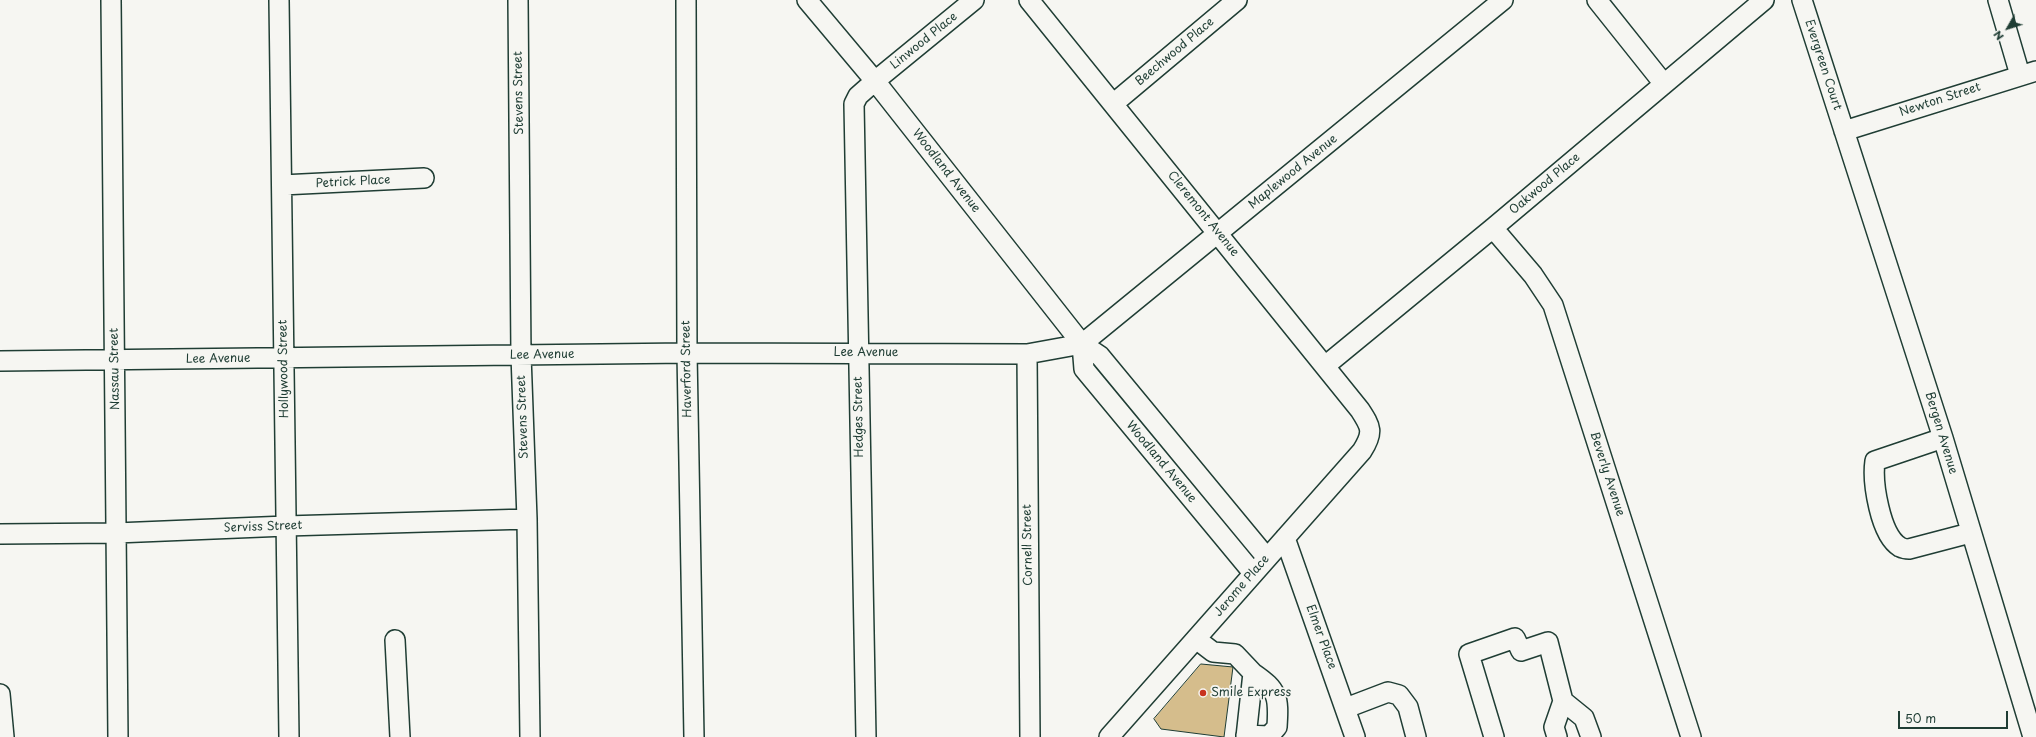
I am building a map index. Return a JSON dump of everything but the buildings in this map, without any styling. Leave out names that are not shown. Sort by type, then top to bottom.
[{"type":"street","name":"Nassau Street","points":[[111,0],[118,737]]},
{"type":"street","name":"Hollywood Street","points":[[279,0],[289,737]]},
{"type":"street","name":"Stevens Street","points":[[518,0],[521,355],[527,519],[530,737]]},
{"type":"street","name":"Haverford Street","points":[[686,0],[687,353],[694,737]]},
{"type":"street","name":"Woodland Avenue","points":[[807,0],[875,81],[1082,344],[1100,356],[1267,558]]},
{"type":"street","name":"Linwood Place","points":[[875,81],[974,0]]},
{"type":"street","name":"Cleremont Avenue","points":[[1029,0],[1219,233],[1360,410],[1369,425],[1370,433]]},
{"type":"street","name":"Beechwood Place","points":[[1113,104],[1237,0]]},
{"type":"street","name":"Maplewood Avenue","points":[[1082,344],[1503,0]]},
{"type":"street","points":[[1597,0],[1664,84]]},
{"type":"street","name":"Oakwood Place","points":[[1325,366],[1493,228],[1764,0]]},
{"type":"street","name":"Evergreen Court","points":[[1802,0],[1844,131]]},
{"type":"street","points":[[1998,0],[2028,73]]},
{"type":"street","name":"Newton Street","points":[[1844,131],[2028,73]]},
{"type":"street","name":"Hedges Street","points":[[866,737],[854,104],[858,96],[875,81]]},
{"type":"street","name":"Bergen Avenue","points":[[1844,131],[1943,438],[1970,533],[2029,698],[2033,737]]},
{"type":"street","name":"Petrick Place","points":[[282,185],[424,178]]},
{"type":"street","name":"Beverly Avenue","points":[[1493,228],[1533,275],[1553,305],[1690,737]]},
{"type":"street","name":"Lee Avenue","points":[[0,361],[687,353],[858,352],[1026,354],[1082,344]]},
{"type":"street","name":"Woodland Avenue","points":[[1082,344],[1084,369],[1253,574]]},
{"type":"street","name":"Cornell Street","points":[[1026,354],[1030,737]]},
{"type":"street","name":"Jerome Place","points":[[1109,737],[1362,451],[1370,433]]},
{"type":"street","points":[[1943,438],[1874,461],[1873,475],[1881,516],[1894,540],[1900,547],[1909,549],[1970,533]]},
{"type":"street","name":"Serviss Street","points":[[0,534],[116,533],[286,526],[527,519]]},
{"type":"street","name":"Elmer Place","points":[[1285,538],[1355,737]]},
{"type":"street","points":[[1494,737],[1469,654],[1515,638],[1521,651],[1548,642],[1563,700],[1554,727],[1557,737]]},
{"type":"street","points":[[1196,639],[1213,652],[1235,654],[1253,673],[1272,687],[1276,693],[1277,727],[1269,736],[1246,736],[1253,673]]},
{"type":"street","points":[[395,640],[400,737]]},
{"type":"street","points":[[1346,708],[1388,692],[1399,695],[1408,708],[1416,737]]},
{"type":"street","points":[[0,694],[4,737]]},
{"type":"street","points":[[1563,700],[1584,718],[1591,737]]},
{"type":"place","name":"Smile Express","points":[[1203,693]]}]
